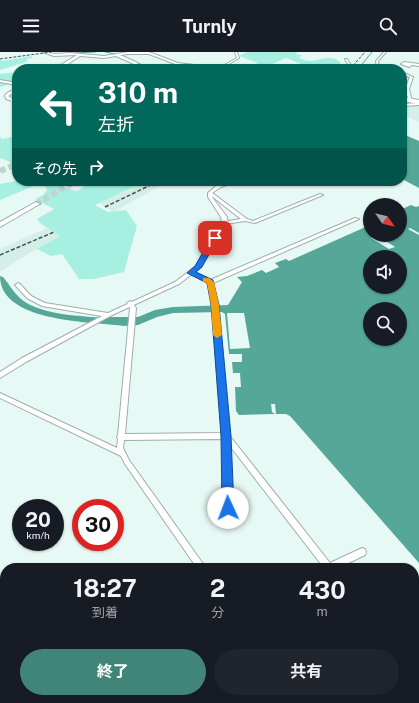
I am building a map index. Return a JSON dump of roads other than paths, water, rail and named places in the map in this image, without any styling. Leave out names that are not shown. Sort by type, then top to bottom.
[{"type":"highway","points":[[407,101],[419,103]]},
{"type":"highway","points":[[0,225],[36,204]]},
{"type":"street","points":[[44,52],[54,55],[104,57],[128,53],[148,52],[178,64]]},
{"type":"street","points":[[227,64],[238,58],[236,52]]},
{"type":"street","points":[[377,64],[377,61],[385,52]]},
{"type":"street","points":[[67,64],[79,55]]},
{"type":"street","points":[[117,55],[137,64]]},
{"type":"street","points":[[346,60],[349,64]]},
{"type":"street","points":[[411,64],[419,65]]},
{"type":"street","points":[[407,75],[412,77],[407,89],[410,102],[407,103]]},
{"type":"street","points":[[0,81],[12,83]]},
{"type":"street","points":[[12,92],[6,96],[12,100]]},
{"type":"street","points":[[407,104],[419,103]]},
{"type":"street","points":[[210,193],[219,186]]},
{"type":"street","points":[[210,193],[245,220]]},
{"type":"street","points":[[0,375],[24,360],[130,303],[178,283],[198,267],[225,223],[224,217],[210,197],[210,193]]},
{"type":"street","points":[[225,223],[245,220],[254,222],[321,195]]},
{"type":"street","points":[[191,273],[210,282],[357,219]]},
{"type":"street","points":[[210,282],[215,305],[226,436],[228,522]]},
{"type":"street","points":[[18,285],[29,297],[44,305],[106,316]]},
{"type":"street","points":[[130,303],[133,308],[120,448],[196,563]]},
{"type":"street","points":[[0,395],[123,454]]},
{"type":"street","points":[[120,437],[226,436]]},
{"type":"street","points":[[226,436],[325,563]]},
{"type":"street","points":[[339,563],[362,552]]},
{"type":"waterway","points":[[74,53],[96,52]]},
{"type":"waterway","points":[[105,52],[116,54]]},
{"type":"waterway","points":[[362,64],[372,52]]},
{"type":"waterway","points":[[135,62],[140,64]]},
{"type":"waterway","points":[[0,279],[18,301],[27,307],[66,317],[118,322]]},
{"type":"tunnel","points":[[0,171],[12,166]]},
{"type":"tunnel","points":[[36,204],[67,186]]},
{"type":"railway","points":[[0,59],[51,52]]},
{"type":"railway","points":[[354,64],[365,52]]},
{"type":"railway","points":[[105,207],[149,186]]},
{"type":"railway","points":[[0,255],[54,232]]}]
